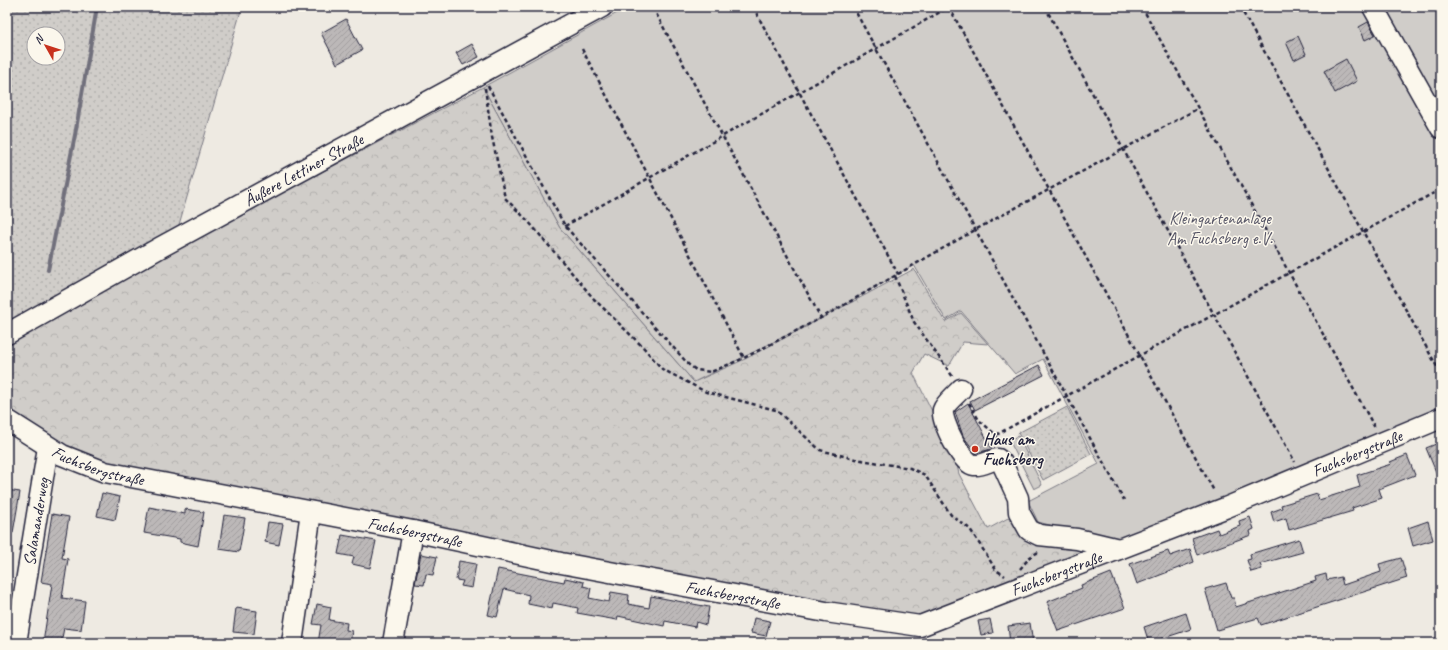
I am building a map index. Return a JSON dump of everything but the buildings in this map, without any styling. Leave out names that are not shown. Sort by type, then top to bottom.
[{"type":"street","name":"Äußere Lettiner Straße","points":[[7,334],[175,240],[602,7]]},
{"type":"street","points":[[1373,7],[1441,128]]},
{"type":"street","points":[[956,381],[943,408],[942,417],[961,454],[967,462],[973,465],[984,464],[998,459],[1002,463],[1018,498],[1019,512],[1030,530],[1039,534],[1077,539],[1119,549]]},
{"type":"street","name":"Fuchsbergstraße","points":[[7,420],[62,455],[105,472],[413,531],[607,571],[826,612],[920,626],[1020,578],[1119,549],[1441,418]]},
{"type":"street","name":"Salamanderweg","points":[[16,643],[48,447]]},
{"type":"street","points":[[292,643],[311,512]]},
{"type":"street","points":[[393,643],[413,531]]},
{"type":"path","points":[[753,7],[898,274]]},
{"type":"path","points":[[853,7],[1124,500]]},
{"type":"path","points":[[565,226],[722,135],[949,7],[1214,491]]},
{"type":"path","points":[[1045,7],[1295,463]]},
{"type":"path","points":[[1142,7],[1382,443]]},
{"type":"path","points":[[1240,7],[1441,374]]},
{"type":"path","points":[[653,8],[821,318]]},
{"type":"path","points":[[582,49],[744,358]]},
{"type":"path","points":[[481,74],[565,226],[696,370],[711,372],[744,358],[821,318],[975,230],[1197,109]]},
{"type":"path","points":[[481,74],[488,99],[492,137],[505,198],[528,221],[594,299],[644,348],[662,369],[706,392],[776,410],[820,450],[855,459],[910,468],[925,475],[951,515],[970,529],[996,570],[1020,578],[1030,557],[1041,551]]},
{"type":"path","points":[[996,435],[1140,354],[1364,233],[1439,190]]},
{"type":"path","points":[[895,276],[914,322],[956,381]]},
{"type":"path","points":[[974,411],[979,420],[996,435],[999,444],[998,459]]},
{"type":"green space","points":[[7,7],[242,7],[176,235],[7,333]]},
{"type":"green space","name":"Kleingartenanlage Am Fuchsberg e.V.","points":[[628,7],[1365,7],[1441,142],[1441,409],[1118,543],[1038,522],[1028,501],[1099,464],[1043,359],[1015,374],[961,311],[946,320],[914,265],[821,318],[694,382],[560,228],[483,87]]},
{"type":"green space","points":[[1383,7],[1441,7],[1441,111]]},
{"type":"green space","points":[[483,87],[560,228],[694,382],[745,359],[914,269],[945,322],[961,313],[988,344],[963,342],[949,366],[924,354],[913,373],[955,457],[959,474],[988,529],[1019,512],[1038,522],[1118,543],[920,626],[105,472],[7,419],[7,338]]},
{"type":"green space","points":[[1067,407],[1091,454],[1043,480],[1018,433]]},
{"type":"green space","points":[[1018,436],[1042,485],[1034,489],[1009,440]]},
{"type":"waterway","points":[[48,270],[75,135],[97,7]]},
{"type":"place","name":"Haus am Fuchsberg","points":[[975,449]]}]
